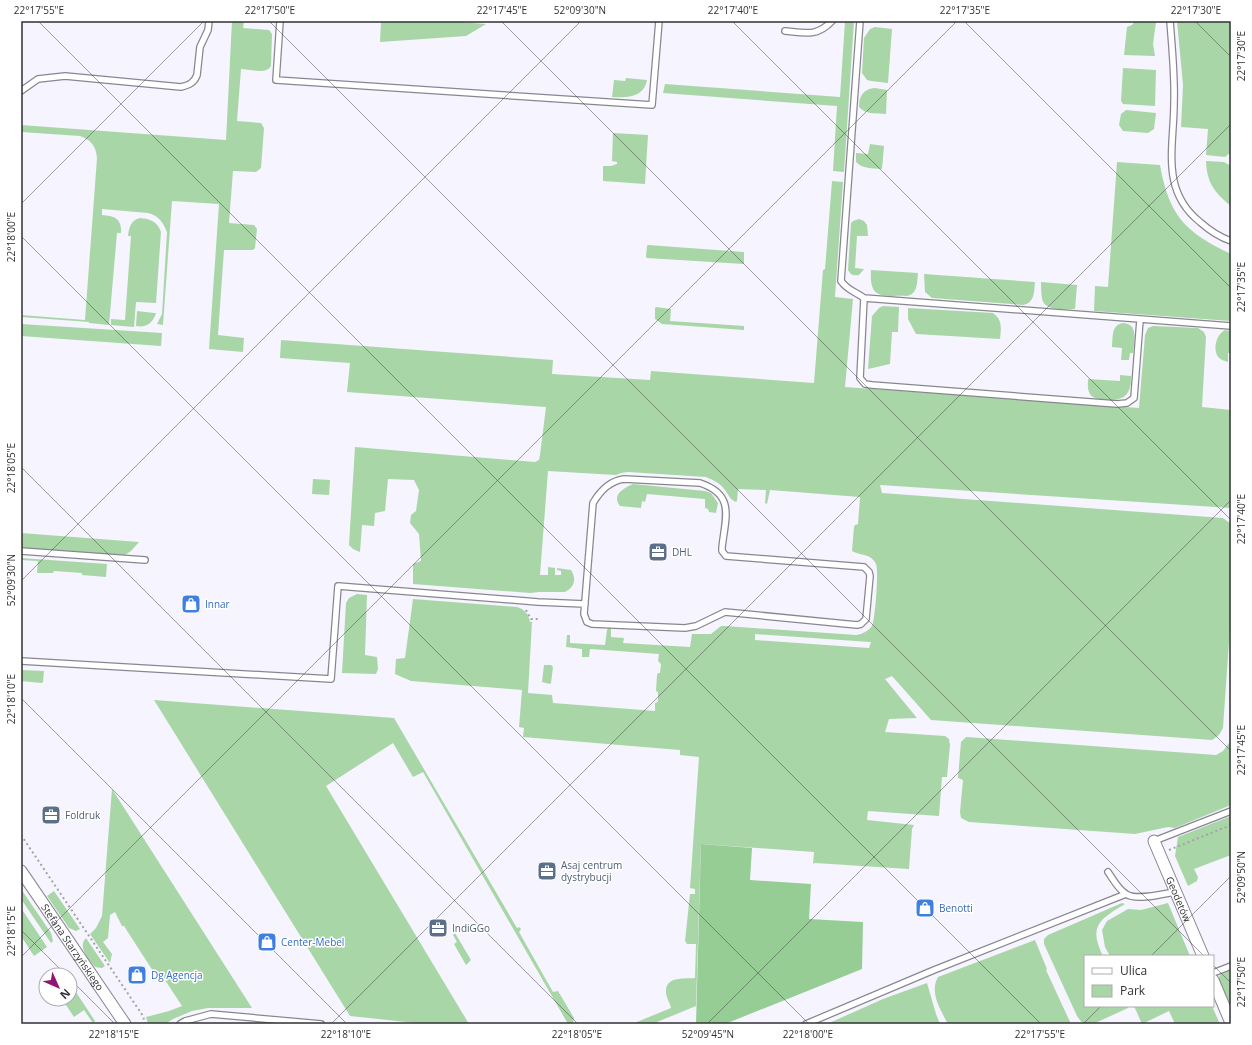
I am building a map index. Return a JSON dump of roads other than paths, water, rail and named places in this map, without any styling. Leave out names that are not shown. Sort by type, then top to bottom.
[{"type":"street","name":"Geodetów","points":[[1154,841],[1203,955]]},
{"type":"street","name":"Stefana Starzyńskiego","points":[[21,871],[124,1024]]},
{"type":"street","points":[[1214,982],[1231,1023]]},
{"type":"lane","points":[[21,91],[38,79],[65,76],[181,87],[190,85],[196,79],[200,47],[208,30],[208,21]]},
{"type":"lane","points":[[280,21],[276,80],[652,106],[659,21]]},
{"type":"lane","points":[[785,31],[810,33],[820,31],[832,21]]},
{"type":"lane","points":[[860,21],[841,281],[849,289],[864,298],[1231,326]]},
{"type":"lane","points":[[1170,21],[1174,103],[1172,163],[1174,182],[1185,208],[1208,229],[1231,241]]},
{"type":"lane","points":[[864,298],[860,378],[865,384],[872,386],[1116,404],[1127,403],[1134,398],[1140,320]]},
{"type":"lane","points":[[624,479],[700,483],[717,492],[723,498],[726,507],[722,548],[722,552],[726,556],[864,567],[869,572],[870,576],[866,619],[861,624],[857,625],[725,612],[696,626],[685,628],[592,624],[587,622],[585,619],[585,604],[593,503],[604,488],[612,483],[624,479]]},
{"type":"lane","points":[[21,551],[145,560]]},
{"type":"lane","points":[[21,661],[331,679],[338,586],[538,602],[585,604]]},
{"type":"lane","points":[[1154,841],[1231,811]]},
{"type":"lane","points":[[1108,872],[1126,894],[1135,897],[1175,892]]},
{"type":"lane","points":[[806,1024],[934,970],[1126,894]]},
{"type":"lane","points":[[1214,973],[1231,966]]},
{"type":"lane","points":[[180,1024],[185,1021],[211,1014],[320,1024]]},
{"type":"place","name":"DHL","points":[[658,552]]},
{"type":"place","name":"Innar","points":[[191,604]]},
{"type":"place","name":"Foldruk","points":[[51,815]]},
{"type":"place","name":"Asaj centrum dystrybucji","points":[[547,871]]},
{"type":"place","name":"Benotti","points":[[925,908]]},
{"type":"place","name":"IndiGGo","points":[[438,928]]},
{"type":"place","name":"Center-Mebel","points":[[267,942]]},
{"type":"place","name":"Dg Agencja","points":[[137,975]]}]
